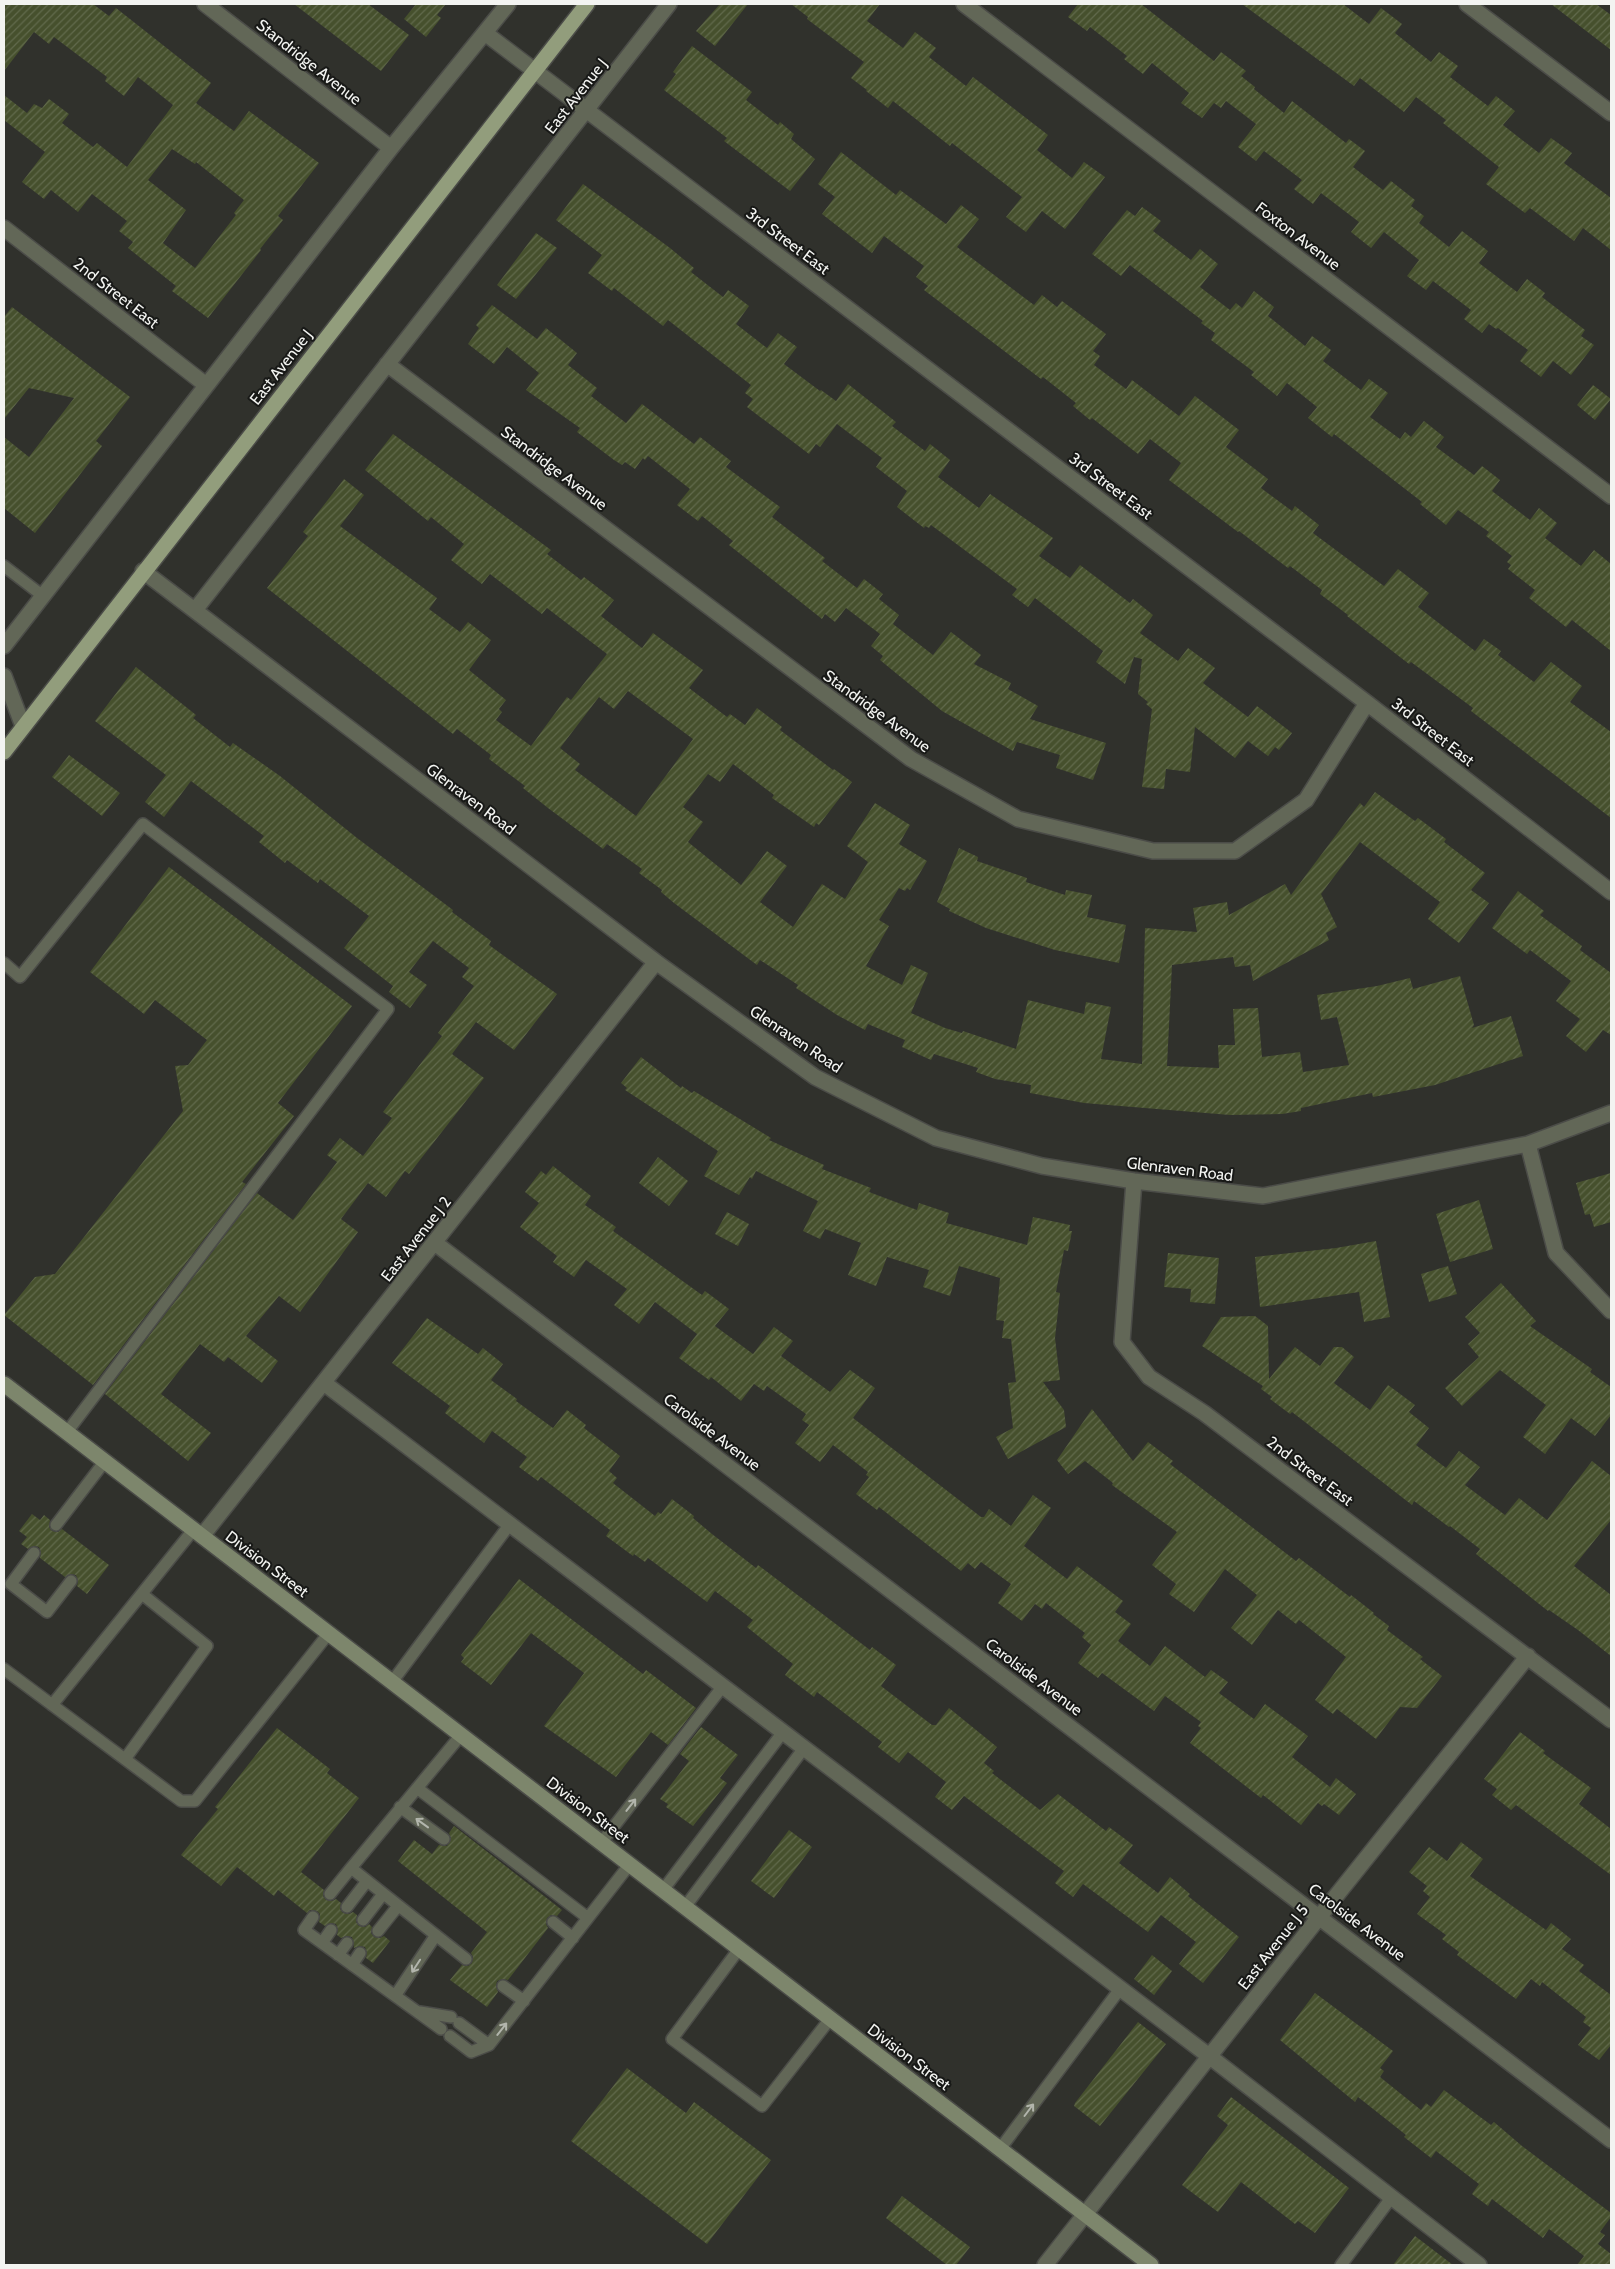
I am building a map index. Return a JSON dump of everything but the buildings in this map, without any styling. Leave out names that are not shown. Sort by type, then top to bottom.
[{"type":"main road","name":"East Avenue J","points":[[4,752],[143,571],[536,72],[587,4]]},
{"type":"main road","name":"Division Street","points":[[4,1384],[1151,2265]]},
{"type":"street","name":"Standridge Avenue","points":[[206,4],[391,148]]},
{"type":"street","points":[[4,646],[391,148],[508,4]]},
{"type":"street","name":"East Avenue J","points":[[195,610],[669,4]]},
{"type":"street","name":"Foxton Avenue","points":[[964,4],[1611,496]]},
{"type":"street","points":[[1467,4],[1611,113]]},
{"type":"street","name":"3rd Street East","points":[[485,33],[1367,703],[1611,892]]},
{"type":"street","name":"2nd Street East","points":[[4,228],[206,385]]},
{"type":"street","name":"Standridge Avenue","points":[[386,364],[910,759],[1018,819],[1153,851],[1235,851],[1306,800],[1367,703]]},
{"type":"street","name":"Glenraven Road","points":[[143,571],[656,962],[815,1076],[936,1138],[1042,1166],[1134,1181],[1263,1196],[1528,1144],[1611,1113]]},
{"type":"street","points":[[4,676],[23,726]]},
{"type":"street","name":"East Avenue J 2","points":[[198,1533],[324,1383],[656,962]]},
{"type":"street","points":[[1528,1144],[1556,1253],[1611,1311]]},
{"type":"street","name":"2nd Street East","points":[[1134,1181],[1122,1342],[1149,1377],[1204,1413],[1611,1720]]},
{"type":"street","name":"Carolside Avenue","points":[[435,1243],[1320,1916],[1611,2140]]},
{"type":"street","points":[[324,1383],[1209,2056],[1479,2265]]},
{"type":"street","name":"East Avenue J 5","points":[[1045,2265],[1528,1656]]},
{"type":"lane","points":[[4,566],[43,596]]},
{"type":"lane","points":[[4,963],[20,977],[143,824],[388,1009],[67,1432]]},
{"type":"lane","points":[[56,1525],[105,1461]]},
{"type":"lane","points":[[392,1682],[510,1524]]},
{"type":"lane","points":[[52,1705],[142,1594],[198,1533]]},
{"type":"lane","points":[[34,1553],[11,1584],[47,1612],[71,1582]]},
{"type":"lane","points":[[125,1759],[207,1646],[142,1594]]},
{"type":"lane","points":[[4,1669],[181,1801],[195,1801],[329,1634]]},
{"type":"lane","points":[[601,1843],[723,1686]]},
{"type":"lane","points":[[662,1890],[783,1732]]},
{"type":"lane","points":[[330,1894],[461,1735]]},
{"type":"lane","points":[[685,1907],[804,1748]]},
{"type":"lane","points":[[417,1788],[588,1918]]},
{"type":"lane","points":[[400,1807],[444,1839]]},
{"type":"lane","points":[[313,1917],[304,1930],[471,2052],[489,2045],[630,1864]]},
{"type":"lane","points":[[351,1868],[466,1959]]},
{"type":"lane","points":[[347,1907],[367,1881]]},
{"type":"lane","points":[[363,1920],[383,1894]]},
{"type":"lane","points":[[378,1931],[398,1906]]},
{"type":"lane","points":[[553,1922],[573,1938]]},
{"type":"lane","points":[[322,1943],[330,1930]]},
{"type":"lane","points":[[395,1996],[436,1935]]},
{"type":"lane","points":[[338,1955],[347,1943]]},
{"type":"lane","points":[[739,1949],[672,2039],[762,2106],[830,2019]]},
{"type":"lane","points":[[352,1965],[360,1953]]},
{"type":"lane","points":[[503,1986],[524,2001]]},
{"type":"lane","points":[[1000,2149],[1120,1989]]},
{"type":"lane","points":[[418,2012],[455,2020],[489,2045]]},
{"type":"lane","points":[[1341,2265],[1391,2198]]}]
